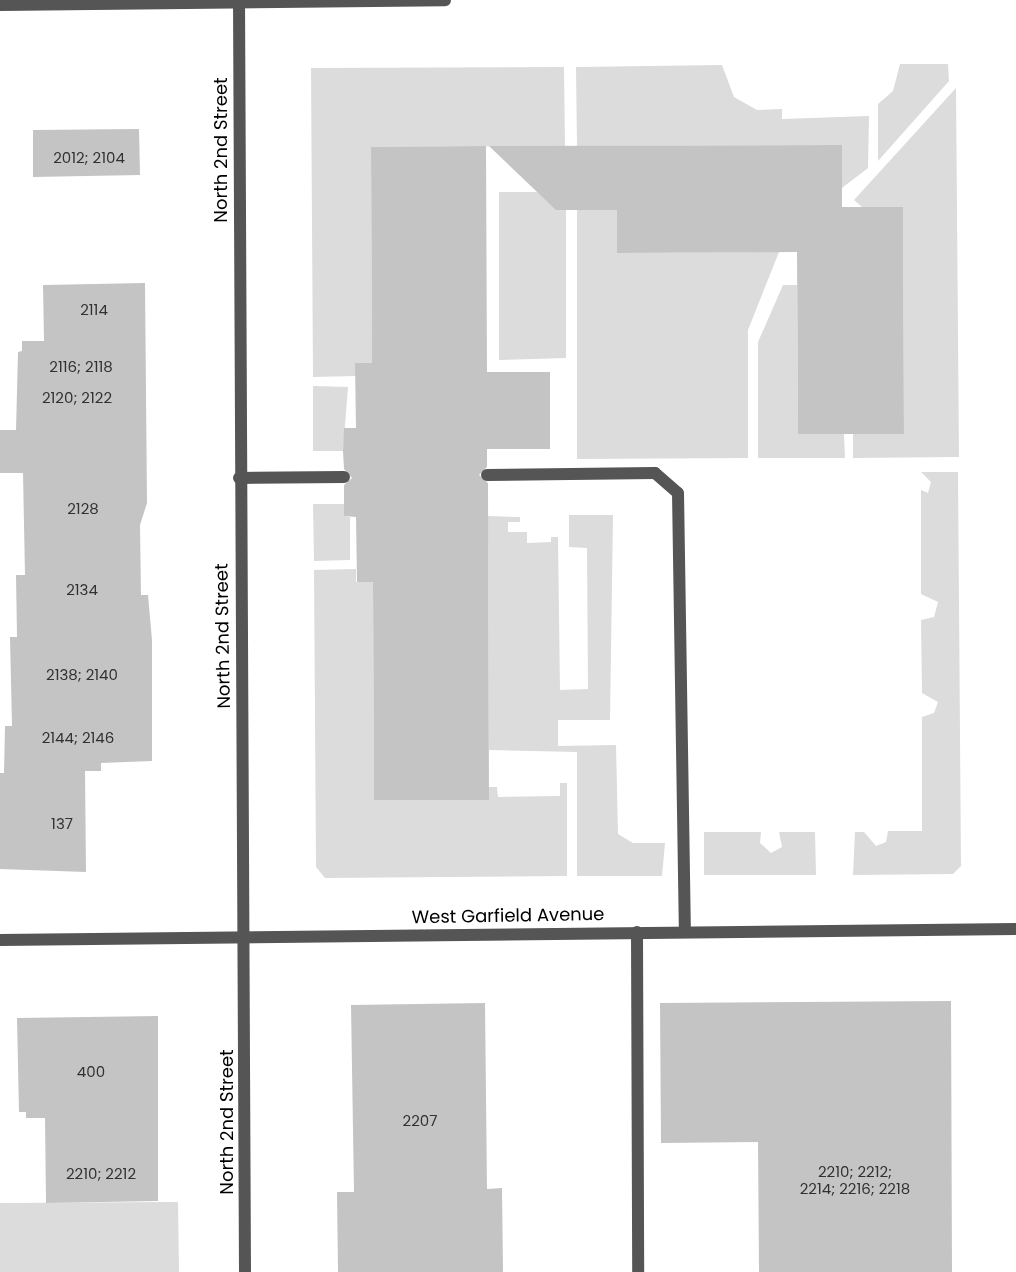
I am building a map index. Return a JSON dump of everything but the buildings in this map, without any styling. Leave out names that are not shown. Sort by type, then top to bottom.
[{"type":"street","points":[[0,5],[445,0]]},
{"type":"street","name":"North 2nd Street","points":[[239,1],[245,1272]]},
{"type":"street","points":[[488,475],[655,473],[678,493],[685,932]]},
{"type":"street","points":[[240,478],[344,477]]},
{"type":"street","name":"West Garfield Avenue","points":[[0,940],[1016,929]]},
{"type":"street","points":[[636,932],[638,1272]]},
{"type":"shaded area","points":[[900,64],[948,64],[949,81],[878,161],[878,104],[893,91]]},
{"type":"shaded area","points":[[722,65],[734,97],[757,110],[782,109],[782,119],[869,116],[868,168],[842,188],[842,145],[577,146],[576,67]]},
{"type":"shaded area","points":[[564,67],[565,146],[371,147],[372,363],[356,363],[356,376],[313,377],[311,68]]},
{"type":"shaded area","points":[[956,88],[959,457],[853,458],[853,434],[904,434],[903,207],[862,207],[854,200]]},
{"type":"shaded area","points":[[499,192],[537,192],[566,210],[566,358],[499,360]]},
{"type":"shaded area","points":[[617,207],[618,253],[779,252],[748,330],[748,458],[577,459],[577,210]]},
{"type":"shaded area","points":[[783,285],[797,285],[798,434],[844,434],[845,458],[758,458],[758,342]]},
{"type":"shaded area","points":[[313,386],[348,387],[343,451],[313,451]]},
{"type":"shaded area","points":[[921,472],[958,472],[961,866],[953,874],[853,875],[855,832],[864,832],[876,846],[886,842],[888,831],[922,831],[922,717],[934,713],[938,702],[922,693],[921,620],[934,617],[938,602],[921,594],[921,490],[928,493],[931,482]]},
{"type":"shaded area","points":[[313,504],[344,504],[344,516],[350,517],[350,560],[314,561]]},
{"type":"shaded area","points":[[569,515],[613,515],[610,720],[558,720],[558,746],[616,745],[618,834],[633,843],[665,843],[662,876],[577,876],[577,752],[489,750],[488,516],[520,517],[520,522],[508,522],[508,532],[527,532],[527,543],[551,542],[551,537],[558,537],[560,690],[588,689],[587,548],[569,547]]},
{"type":"shaded area","points":[[356,569],[356,582],[373,582],[374,800],[489,800],[489,787],[497,787],[498,797],[560,796],[560,783],[567,783],[567,876],[325,878],[316,867],[314,570]]},
{"type":"shaded area","points":[[704,832],[761,832],[760,843],[771,853],[782,847],[779,832],[815,832],[816,875],[704,875]]},
{"type":"shaded area","points":[[178,1202],[179,1272],[0,1272],[0,1203]]}]
